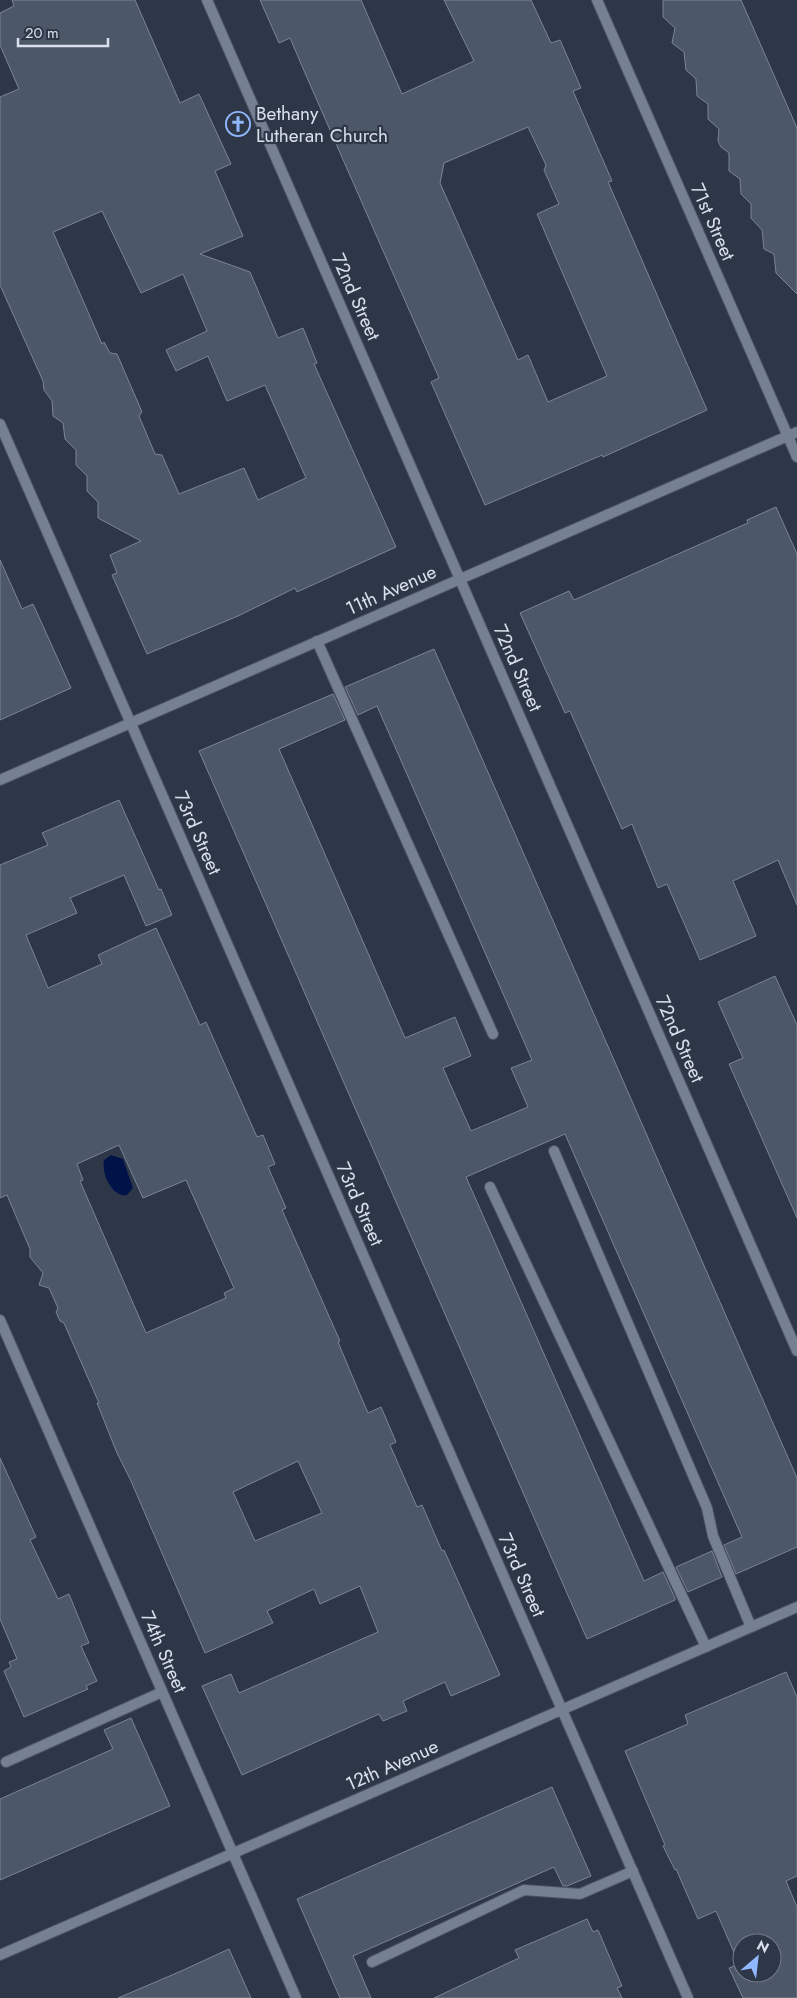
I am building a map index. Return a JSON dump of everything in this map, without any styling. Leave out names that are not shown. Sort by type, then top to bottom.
[{"type":"street","name":"72nd Street","points":[[207,0],[797,1351]]},
{"type":"street","name":"71st Street","points":[[597,0],[792,434],[797,457]]},
{"type":"street","name":"73rd Street","points":[[0,424],[688,1998]]},
{"type":"street","name":"11th Avenue","points":[[0,780],[792,434]]},
{"type":"street","points":[[317,641],[493,1034]]},
{"type":"street","points":[[554,1151],[707,1508],[713,1536],[752,1627]]},
{"type":"street","points":[[490,1187],[706,1647]]},
{"type":"street","name":"74th Street","points":[[0,1320],[296,1998]]},
{"type":"street","name":"12th Avenue","points":[[0,1955],[797,1607]]},
{"type":"street","points":[[6,1762],[162,1692]]},
{"type":"street","points":[[372,1962],[524,1890],[580,1894],[632,1872]]},
{"type":"shaded area","points":[[111,1155],[123,1159],[133,1188],[127,1195],[117,1193],[112,1189],[106,1178],[104,1160]]},
{"type":"building","points":[[12,0],[135,0],[180,103],[199,94],[231,164],[215,171],[243,236],[200,254],[250,272],[278,338],[303,328],[317,363],[314,364],[396,547],[297,592],[295,588],[238,616],[147,654],[112,575],[117,573],[110,555],[141,541],[98,518],[98,502],[87,491],[87,476],[76,465],[76,450],[65,439],[63,423],[53,416],[52,401],[44,390],[43,381],[0,285],[0,97],[19,89],[0,45],[0,13],[14,6]],"holes":[[[102,211],[141,293],[183,274],[207,331],[166,350],[176,371],[208,356],[227,401],[265,385],[306,478],[258,500],[244,468],[179,494],[162,455],[155,454],[139,416],[142,412],[117,354],[110,353],[104,342],[102,344],[53,232]]]},
{"type":"building","points":[[260,0],[361,0],[402,94],[474,61],[444,0],[531,0],[551,43],[560,40],[581,88],[573,91],[612,181],[608,182],[707,410],[603,457],[602,455],[485,505],[431,382],[439,378],[290,38],[279,43]],"holes":[[[528,127],[546,165],[544,170],[559,204],[537,214],[607,376],[548,402],[528,355],[518,360],[440,183],[444,163]]]},
{"type":"building","points":[[663,0],[741,0],[797,128],[797,294],[776,273],[774,254],[764,249],[762,230],[751,218],[751,204],[741,194],[740,179],[729,171],[729,153],[721,147],[718,141],[719,129],[708,119],[708,104],[697,96],[696,79],[686,70],[684,52],[672,43],[675,28],[663,17]]},
{"type":"building","points":[[776,507],[797,554],[797,905],[778,860],[733,881],[756,936],[700,960],[667,884],[658,888],[632,824],[622,829],[570,711],[565,713],[520,613],[569,591],[574,600],[748,523],[747,520]]},
{"type":"building","points":[[0,560],[22,609],[33,604],[71,688],[0,720]]},
{"type":"building","points":[[434,649],[797,1478],[797,1547],[736,1574],[724,1545],[742,1537],[565,1134],[466,1177],[644,1581],[663,1572],[675,1598],[675,1600],[587,1639],[199,751],[333,694],[345,720],[279,749],[405,1038],[455,1017],[471,1056],[443,1068],[471,1131],[528,1107],[511,1068],[532,1060],[377,706],[358,715],[345,687]]},
{"type":"building","points":[[119,800],[172,915],[146,926],[124,875],[70,898],[77,913],[26,935],[48,988],[102,964],[98,955],[156,928],[200,1025],[206,1022],[257,1137],[263,1135],[275,1164],[268,1167],[286,1208],[282,1210],[340,1341],[338,1342],[368,1413],[381,1407],[396,1442],[390,1445],[417,1507],[422,1505],[500,1675],[451,1696],[445,1682],[403,1701],[407,1711],[383,1721],[379,1714],[242,1775],[202,1686],[231,1674],[239,1693],[378,1632],[360,1586],[320,1604],[314,1589],[267,1611],[273,1623],[205,1653],[131,1481],[117,1453],[97,1403],[99,1403],[64,1323],[60,1321],[56,1312],[58,1308],[54,1299],[49,1288],[39,1285],[43,1273],[30,1257],[30,1249],[7,1195],[0,1198],[0,865],[48,845],[42,833]],"holes":[[[119,1145],[143,1198],[186,1180],[234,1288],[224,1293],[226,1298],[146,1333],[80,1181],[83,1180],[77,1164]],[[298,1461],[322,1513],[255,1541],[233,1492]]]},
{"type":"building","points":[[775,976],[797,1025],[797,1218],[729,1064],[743,1058],[718,1002]]},
{"type":"building","points":[[0,1458],[36,1537],[30,1540],[58,1599],[69,1594],[89,1643],[81,1646],[97,1681],[86,1686],[88,1689],[24,1717],[4,1671],[11,1667],[9,1662],[17,1659],[0,1619]]},
{"type":"building","points":[[712,1551],[722,1577],[688,1592],[676,1567]]},
{"type":"building","points":[[786,1672],[797,1697],[797,1876],[786,1881],[797,1907],[797,1998],[743,1998],[736,1983],[782,1983],[782,1933],[732,1933],[732,1948],[716,1911],[698,1919],[676,1869],[663,1846],[665,1845],[625,1751],[688,1724],[685,1715]]},
{"type":"building","points":[[131,1718],[170,1806],[0,1880],[0,1799],[113,1749],[104,1730]]},
{"type":"building","points":[[552,1787],[591,1876],[563,1886],[554,1867],[353,1956],[371,1998],[340,1998],[297,1899]]},
{"type":"building","points":[[587,1919],[593,1932],[598,1930],[622,1986],[617,1988],[622,1998],[434,1998],[519,1958],[515,1950]]},
{"type":"building","points":[[229,1949],[251,1998],[118,1998],[179,1972]]},
{"type":"place","name":"Bethany Lutheran Church","points":[[238,124]]}]
